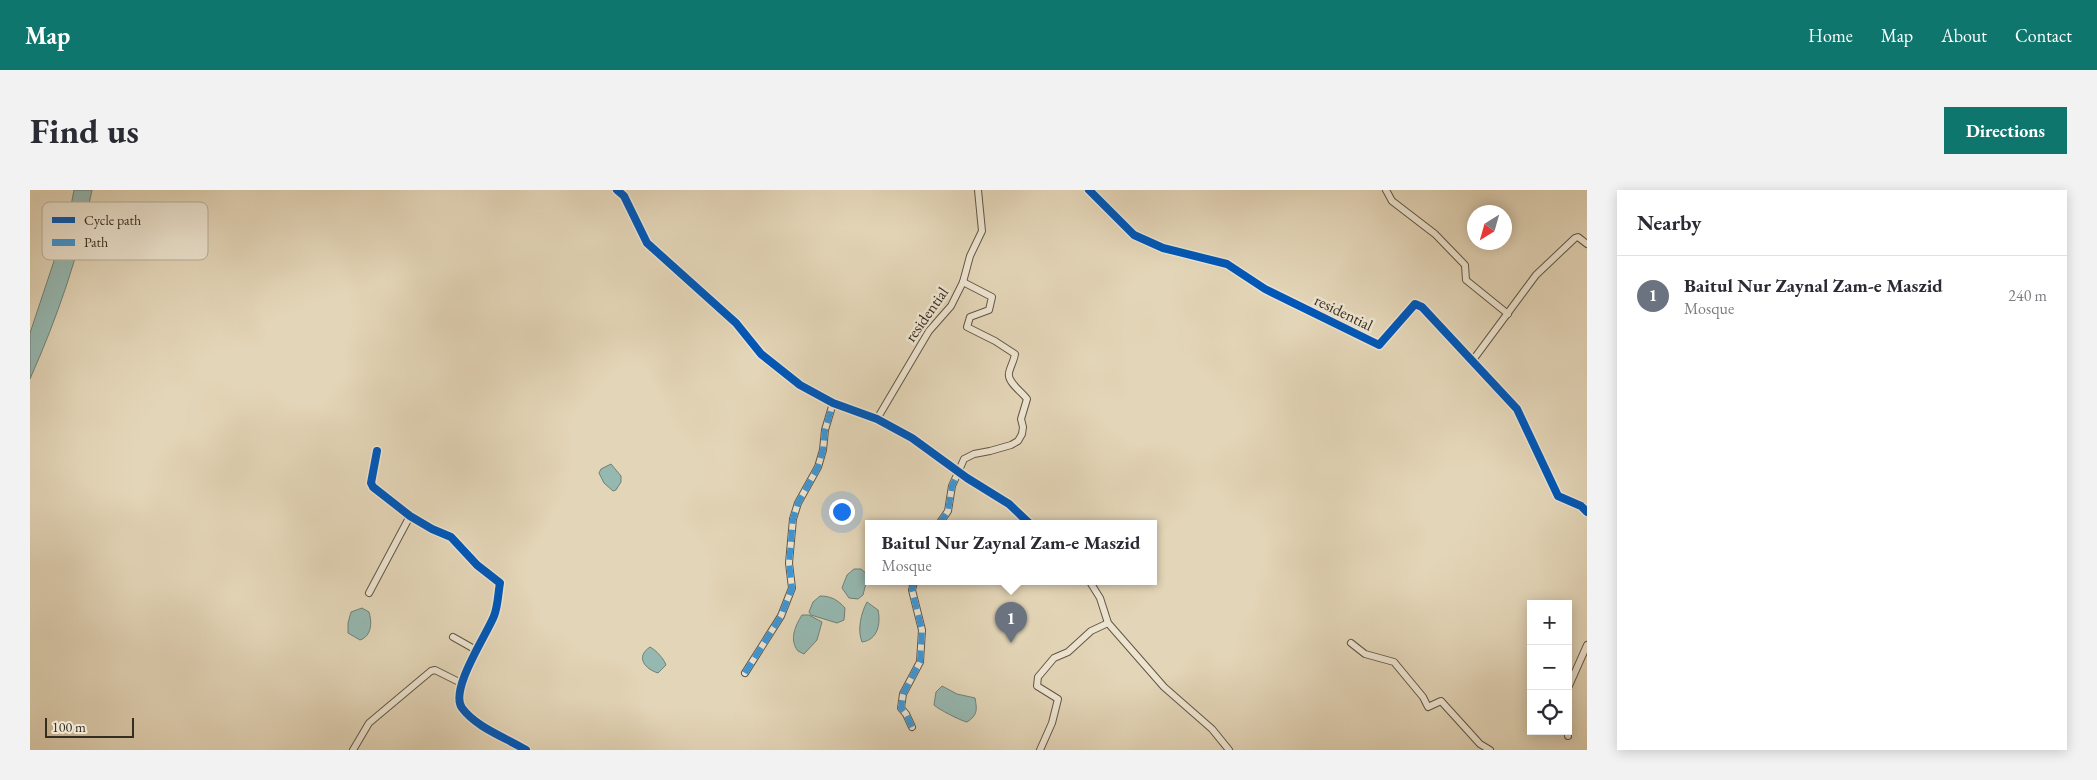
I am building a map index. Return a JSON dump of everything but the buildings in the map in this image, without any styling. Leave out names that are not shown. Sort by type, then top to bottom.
[{"type":"street","points":[[617,190],[626,200],[641,234],[659,255],[736,323],[762,354],[800,385],[833,403],[877,419],[912,438],[959,472],[1009,504],[1026,520]]},
{"type":"street","name":"residential","points":[[877,419],[929,331],[951,306],[963,282],[970,256],[982,231],[978,190]]},
{"type":"street","name":"residential","points":[[1089,190],[1134,235],[1163,248],[1227,264],[1265,289],[1379,345],[1415,304],[1418,304],[1473,360],[1517,409],[1558,496],[1582,506],[1587,512]]},
{"type":"street","points":[[1386,190],[1392,201],[1435,234],[1465,265],[1466,280],[1508,314]]},
{"type":"street","points":[[1473,360],[1536,275],[1569,242],[1578,237],[1587,244]]},
{"type":"street","points":[[941,520],[948,511],[952,486],[964,459],[974,454],[1011,445],[1018,441],[1022,434],[1021,419],[1027,399],[1010,380],[1009,374],[1016,354],[967,327],[970,317],[989,310],[992,297],[963,282]]},
{"type":"street","points":[[745,673],[781,616],[792,588],[790,563],[793,519],[798,503],[818,467],[823,450],[825,430],[833,403]]},
{"type":"street","points":[[377,451],[371,485],[410,516],[432,529],[451,537],[477,565],[500,582],[494,618],[476,650],[459,700],[461,707],[486,728],[526,750]]},
{"type":"street","points":[[369,593],[410,516]]},
{"type":"street","points":[[912,727],[901,708],[903,694],[920,662],[922,630],[912,590],[913,585]]},
{"type":"street","points":[[1092,585],[1100,598],[1108,623],[1164,687],[1212,730],[1229,750]]},
{"type":"street","points":[[1040,750],[1052,723],[1058,699],[1036,686],[1038,677],[1054,658],[1068,652],[1091,631],[1108,623]]},
{"type":"street","points":[[453,637],[476,650]]},
{"type":"street","points":[[1351,644],[1365,654],[1394,662],[1423,697],[1428,707],[1441,701],[1480,744],[1490,750]]},
{"type":"street","points":[[1572,679],[1587,646]]},
{"type":"street","points":[[353,750],[369,723],[431,671],[435,670],[463,684]]},
{"type":"water","points":[[74,190],[92,190],[90,202],[72,202]]},
{"type":"water","points":[[54,260],[74,260],[49,333],[30,379],[30,333]]},
{"type":"water","points":[[611,464],[621,476],[621,482],[616,490],[613,491],[604,483],[599,473],[601,469]]},
{"type":"water","points":[[854,569],[861,569],[865,572],[866,585],[863,595],[858,599],[849,598],[842,588],[847,575]]},
{"type":"water","points":[[820,596],[831,598],[845,608],[844,620],[837,623],[811,615],[809,612],[813,602]]},
{"type":"water","points":[[867,602],[878,610],[879,620],[877,630],[872,638],[862,642],[860,622]]},
{"type":"water","points":[[362,608],[369,612],[371,624],[367,635],[360,640],[348,633],[348,623],[351,612]]},
{"type":"water","points":[[802,615],[809,615],[822,622],[817,640],[804,654],[795,647],[793,638],[795,628]]},
{"type":"water","points":[[650,647],[660,655],[666,665],[658,673],[649,669],[643,659],[643,655]]},
{"type":"water","points":[[942,686],[957,694],[975,698],[976,712],[971,719],[967,722],[964,721],[934,705],[936,692]]},
{"type":"marked path","points":[[745,673],[781,616],[792,588],[789,563],[793,519],[798,503],[818,467],[823,450],[825,430],[833,403]]},
{"type":"marked path","points":[[942,520],[948,511],[952,486],[959,472]]},
{"type":"marked path","points":[[912,727],[901,708],[903,694],[920,662],[922,630],[912,590],[913,585]]},
{"type":"cycle path","points":[[617,190],[624,196],[647,243],[736,323],[761,354],[800,385],[833,403],[877,419],[912,438],[967,478],[1009,504],[1026,520]]},
{"type":"cycle path","points":[[1089,190],[1134,235],[1163,248],[1227,264],[1265,289],[1379,345],[1415,304],[1422,307],[1517,409],[1558,496],[1581,506],[1587,512]]},
{"type":"cycle path","points":[[377,451],[371,483],[373,487],[410,516],[432,529],[451,537],[477,565],[500,583],[494,616],[465,676],[459,700],[462,708],[475,721],[526,750]]},
{"type":"place","name":"Baitul Nur Zaynal Zam-e Maszid","points":[[1011,643]]}]
